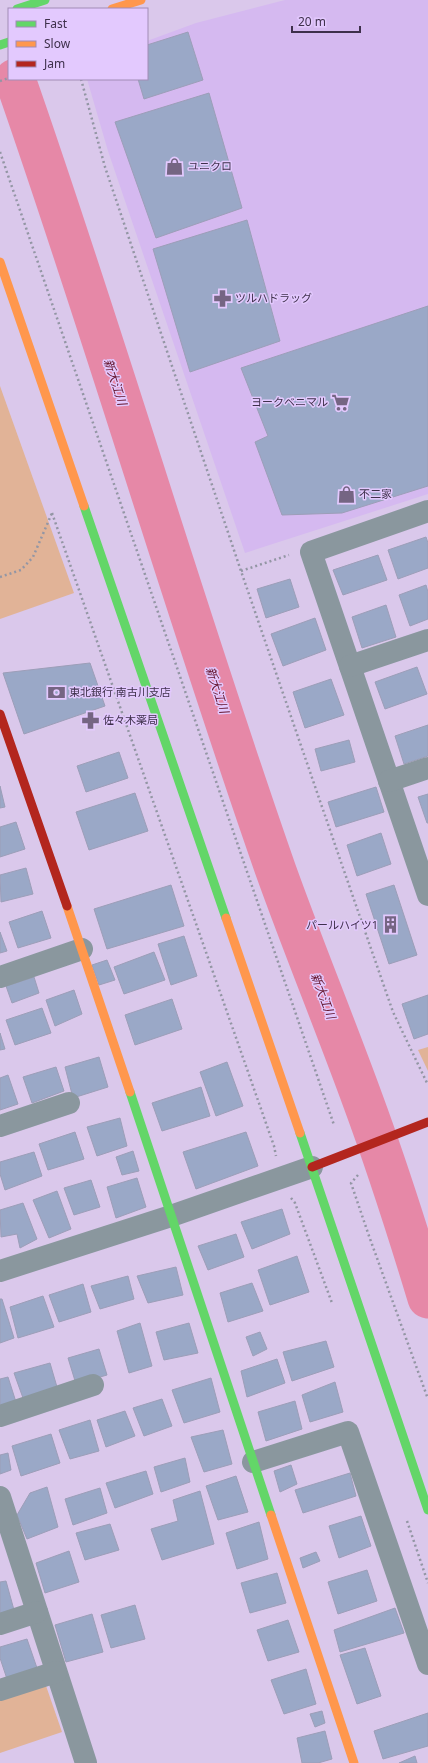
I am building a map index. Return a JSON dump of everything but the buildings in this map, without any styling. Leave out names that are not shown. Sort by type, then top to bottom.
[{"type":"main road","points":[[20,8],[43,0]]},
{"type":"main road","points":[[115,8],[141,0]]},
{"type":"main road","points":[[0,262],[312,1167],[428,1510]]},
{"type":"main road","points":[[0,714],[82,950],[354,1763]]},
{"type":"main road","points":[[312,1167],[428,1122]]},
{"type":"street","points":[[428,511],[310,552],[428,895]]},
{"type":"street","points":[[350,666],[428,640]]},
{"type":"street","points":[[389,780],[428,768]]},
{"type":"street","points":[[0,976],[82,950]]},
{"type":"street","points":[[0,1126],[69,1103]]},
{"type":"street","points":[[0,1271],[171,1216],[312,1167]]},
{"type":"street","points":[[0,1416],[93,1385]]},
{"type":"street","points":[[253,1462],[348,1432],[428,1664]]},
{"type":"street","points":[[0,1497],[8,1549],[37,1612],[86,1763]]},
{"type":"street","points":[[0,1624],[37,1612]]},
{"type":"street","points":[[0,1690],[56,1672]]},
{"type":"path","points":[[81,80],[105,166],[241,571],[393,1012],[428,1085]]},
{"type":"path","points":[[0,152],[334,1124]]},
{"type":"path","points":[[0,577],[22,570],[33,557],[52,512],[274,1146]]},
{"type":"path","points":[[241,571],[294,553],[310,552]]},
{"type":"path","points":[[359,1173],[351,1183],[368,1236],[428,1399]]},
{"type":"shaded area","points":[[285,0],[428,0],[428,494],[245,553],[108,151],[87,80],[148,80],[148,41],[196,23]]},
{"type":"shaded area","points":[[0,386],[74,593],[0,619]]},
{"type":"shaded area","points":[[428,1047],[428,1071],[418,1050]]},
{"type":"shaded area","points":[[44,1680],[62,1732],[0,1753],[0,1695]]},
{"type":"waterway","name":"新大江川","points":[[15,80],[82,277],[242,773],[276,871],[372,1125],[428,1298]]},
{"type":"traffic: fast","points":[[20,8],[45,0]]},
{"type":"traffic: fast","points":[[0,45],[8,42]]},
{"type":"traffic: fast","points":[[84,506],[226,918]]},
{"type":"traffic: fast","points":[[130,1092],[271,1515]]},
{"type":"traffic: fast","points":[[300,1133],[428,1510]]},
{"type":"traffic: slow","points":[[115,8],[141,0]]},
{"type":"traffic: slow","points":[[0,262],[84,506]]},
{"type":"traffic: slow","points":[[67,906],[130,1092]]},
{"type":"traffic: slow","points":[[226,918],[300,1133]]},
{"type":"traffic: slow","points":[[271,1515],[354,1763]]},
{"type":"traffic: jam","points":[[0,714],[67,906]]},
{"type":"traffic: jam","points":[[312,1167],[428,1122]]},
{"type":"place","name":"ユニクロ","points":[[175,166]]},
{"type":"place","name":"ツルハドラッグ","points":[[222,298]]},
{"type":"place","name":"ヨークベニマル","points":[[341,402]]},
{"type":"place","name":"不二家","points":[[346,494]]},
{"type":"place","name":"東北銀行 南古川支店","points":[[56,692]]},
{"type":"place","name":"佐々木薬局","points":[[90,720]]},
{"type":"place","name":"パールハイツ1","points":[[391,925]]}]
